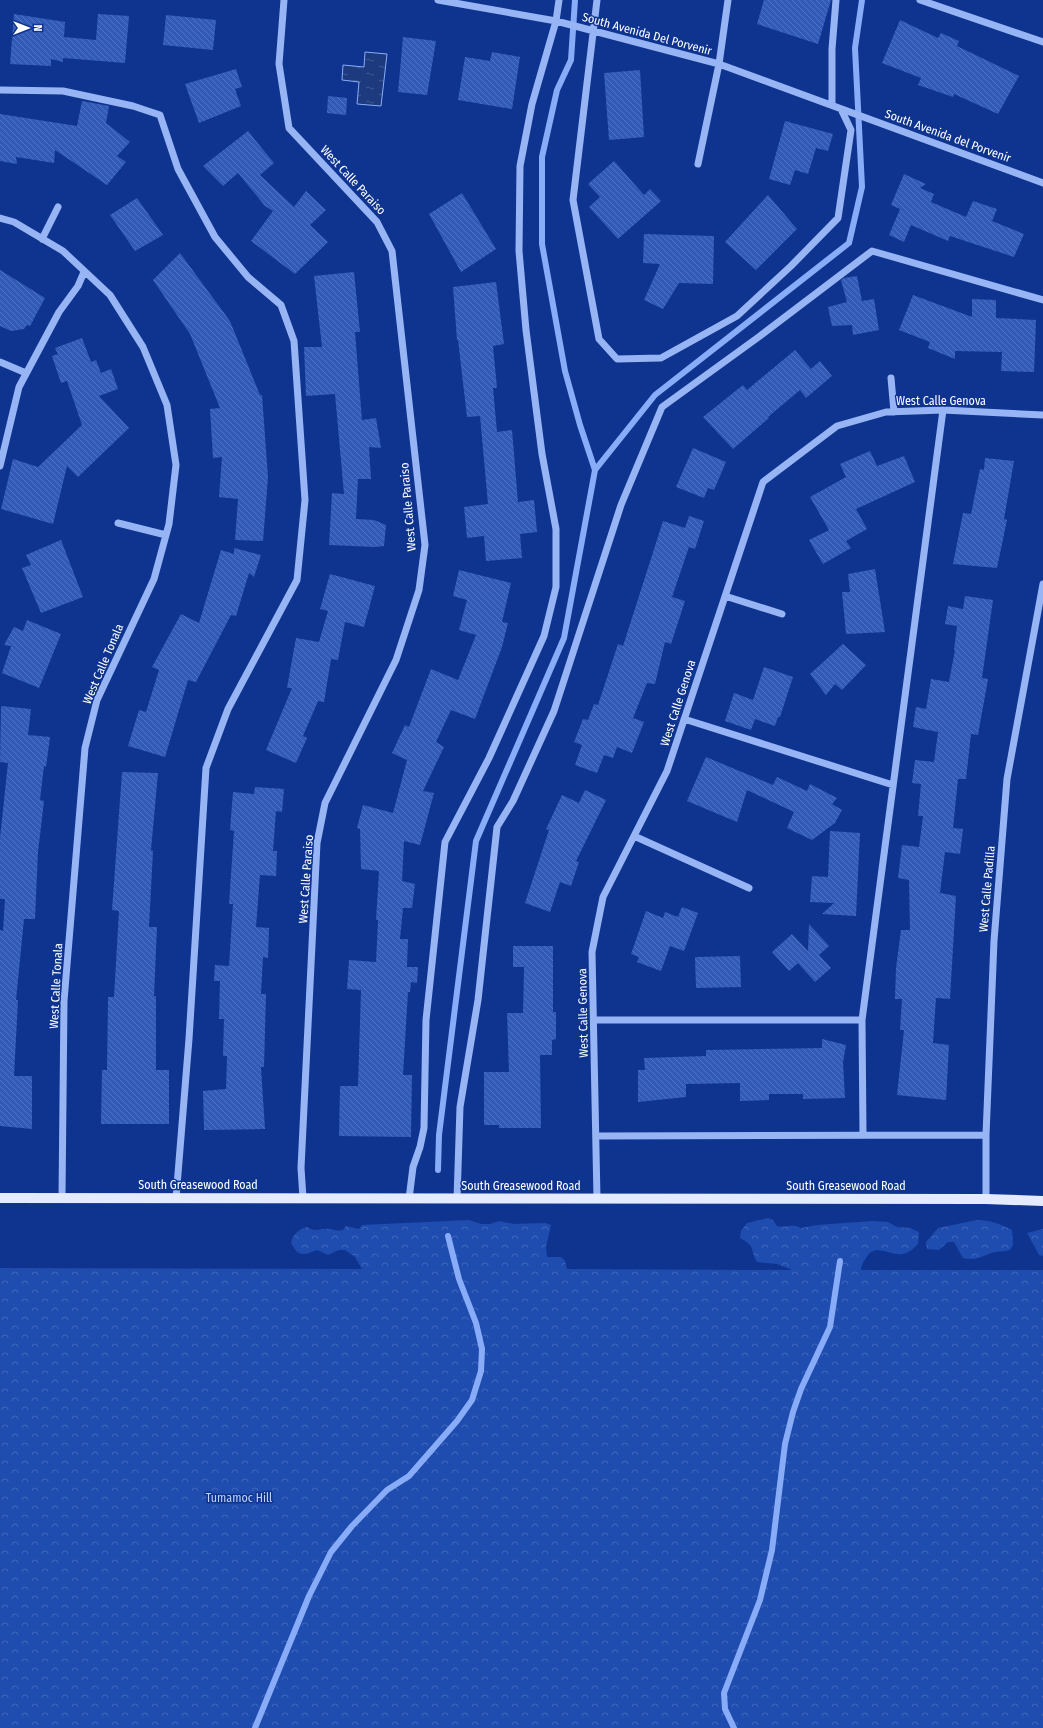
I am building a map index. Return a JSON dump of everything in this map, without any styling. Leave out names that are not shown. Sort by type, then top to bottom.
[{"type":"main road","name":"South Greasewood Road","points":[[0,1198],[986,1199],[1043,1201]]},
{"type":"street","name":"West Calle Paraiso","points":[[284,0],[279,64],[289,128],[377,222],[392,251],[425,545],[419,590],[396,660],[325,803],[317,843],[302,1168],[303,1198]]},
{"type":"street","name":"South Avenida Del Porvenir","points":[[438,0],[556,21],[719,64],[843,110]]},
{"type":"street","points":[[409,1199],[413,1167],[420,1147],[424,1128],[426,1020],[445,842],[489,758],[544,636],[556,587],[556,529],[542,454],[526,330],[519,251],[520,166],[532,104],[556,21],[559,0]]},
{"type":"street","points":[[597,0],[573,200],[599,339],[617,359],[661,358],[737,316],[791,266],[838,218],[851,130],[843,110]]},
{"type":"street","name":"South Avenida del Porvenir","points":[[698,164],[719,64],[728,0]]},
{"type":"street","points":[[832,105],[832,49],[836,0]]},
{"type":"street","points":[[920,0],[1043,42]]},
{"type":"street","points":[[0,90],[63,91],[133,106],[160,115],[178,169],[215,237],[248,277],[281,305],[294,341],[305,500],[296,580],[228,709],[206,768],[189,1039],[176,1198]]},
{"type":"street","name":"South Avenida del Porvenir","points":[[843,110],[1043,183]]},
{"type":"street","points":[[42,238],[58,206]]},
{"type":"street","name":"West Calle Tonala","points":[[0,218],[14,222],[63,251],[110,295],[143,347],[167,405],[176,465],[169,524],[154,579],[97,700],[86,748],[64,1001],[62,1197]]},
{"type":"street","points":[[457,1199],[460,1107],[478,1000],[497,827],[513,801],[554,711],[621,505],[662,407],[760,336],[872,251],[1043,300]]},
{"type":"street","points":[[0,466],[19,387],[59,312],[78,286],[84,272]]},
{"type":"street","points":[[0,362],[26,373]]},
{"type":"street","points":[[890,378],[894,412]]},
{"type":"street","points":[[863,1135],[862,1020],[943,410]]},
{"type":"street","name":"West Calle Genova","points":[[597,1198],[592,952],[603,897],[667,771],[763,482],[837,426],[886,412],[943,410],[1043,414]]},
{"type":"street","points":[[118,522],[166,535]]},
{"type":"street","name":"West Calle Padilla","points":[[986,1199],[986,1135],[994,941],[1007,779],[1043,584]]},
{"type":"street","points":[[725,596],[782,614]]},
{"type":"street","points":[[684,718],[893,785]]},
{"type":"street","points":[[634,836],[749,888]]},
{"type":"street","points":[[594,1020],[862,1020]]},
{"type":"street","points":[[596,1136],[986,1135]]},
{"type":"green space","name":"Tumamoc Hill","points":[[768,1218],[773,1220],[777,1226],[795,1226],[801,1228],[817,1225],[872,1221],[888,1222],[897,1227],[910,1228],[919,1232],[918,1244],[913,1249],[903,1254],[878,1250],[874,1251],[870,1253],[865,1260],[861,1270],[1043,1270],[1043,1728],[0,1728],[0,1268],[362,1269],[355,1257],[345,1250],[339,1250],[328,1255],[317,1250],[305,1254],[299,1253],[291,1243],[293,1237],[299,1231],[307,1227],[316,1230],[343,1230],[346,1226],[359,1229],[362,1225],[469,1220],[481,1224],[490,1224],[499,1221],[514,1224],[545,1223],[551,1225],[546,1247],[547,1257],[561,1257],[565,1261],[567,1269],[792,1270],[777,1264],[757,1262],[751,1246],[740,1238],[741,1231],[747,1223]]},
{"type":"green space","points":[[977,1220],[995,1223],[1012,1230],[1013,1245],[1010,1250],[993,1252],[971,1259],[963,1258],[954,1242],[948,1242],[939,1250],[927,1249],[926,1242],[938,1228]]},
{"type":"green space","points":[[1043,1229],[1043,1256],[1039,1255],[1027,1233]]},
{"type":"water","points":[[365,52],[387,54],[381,106],[357,104],[359,82],[342,80],[343,65],[364,67]]},
{"type":"building","points":[[764,0],[831,0],[818,44],[757,24]]},
{"type":"building","points":[[14,14],[65,22],[64,37],[96,40],[98,14],[129,16],[125,63],[63,58],[63,62],[51,59],[51,66],[10,64]]},
{"type":"building","points":[[166,15],[216,20],[213,50],[163,45]]},
{"type":"building","points":[[900,20],[938,38],[941,33],[959,41],[957,46],[1019,76],[998,114],[954,94],[953,97],[918,85],[921,78],[882,63]]},
{"type":"building","points":[[403,37],[436,41],[427,95],[398,92]]},
{"type":"building","points":[[492,52],[520,57],[512,109],[458,100],[465,57],[490,61]]},
{"type":"building","points":[[236,69],[242,87],[235,89],[241,106],[199,123],[185,84]]},
{"type":"building","points":[[640,70],[644,137],[609,140],[604,73]]},
{"type":"building","points":[[328,96],[347,98],[346,115],[327,113]]},
{"type":"building","points":[[82,101],[109,106],[106,123],[130,142],[117,156],[126,162],[107,185],[55,150],[54,163],[16,157],[17,164],[0,161],[0,114],[77,126]]},
{"type":"building","points":[[785,121],[833,134],[828,151],[816,148],[808,174],[795,170],[790,185],[769,179]]},
{"type":"building","points":[[248,131],[274,163],[260,175],[294,207],[306,191],[326,210],[310,225],[328,242],[295,274],[251,241],[273,211],[265,206],[238,173],[223,186],[203,166]]},
{"type":"building","points":[[614,161],[644,195],[650,189],[661,201],[618,239],[589,207],[600,197],[588,184]]},
{"type":"building","points":[[904,174],[926,184],[920,188],[934,194],[931,202],[966,217],[973,201],[997,209],[992,221],[1024,234],[1014,257],[950,236],[948,241],[911,225],[904,242],[889,235],[900,209],[891,205]]},
{"type":"building","points":[[462,193],[496,249],[461,272],[429,214]]},
{"type":"building","points":[[768,195],[797,229],[756,270],[725,242]]},
{"type":"building","points":[[137,198],[163,235],[135,251],[110,215]]},
{"type":"building","points":[[644,234],[714,236],[713,284],[679,283],[663,309],[644,300],[660,264],[643,263]]},
{"type":"building","points":[[180,253],[230,321],[260,395],[262,395],[268,477],[263,541],[235,540],[238,499],[219,497],[222,457],[213,458],[210,409],[220,408],[190,334],[153,280]]},
{"type":"building","points":[[0,270],[45,298],[30,326],[27,325],[24,329],[11,331],[0,326]]},
{"type":"building","points":[[354,272],[360,332],[355,332],[362,420],[376,418],[381,448],[369,447],[371,479],[358,479],[356,519],[374,520],[386,525],[384,546],[375,547],[329,545],[332,493],[344,494],[335,394],[306,396],[304,347],[322,347],[314,276]]},
{"type":"building","points":[[857,276],[862,301],[874,299],[879,330],[853,335],[852,325],[832,326],[828,307],[847,302],[841,280],[844,278]]},
{"type":"building","points":[[496,282],[504,344],[493,346],[497,388],[493,388],[497,432],[512,430],[518,502],[534,500],[537,532],[520,534],[522,558],[486,561],[484,536],[467,538],[464,507],[488,504],[480,416],[467,417],[457,340],[453,287]]},
{"type":"building","points":[[913,295],[972,317],[972,299],[996,300],[996,318],[1036,320],[1034,372],[1001,371],[1002,352],[955,351],[955,359],[928,348],[930,342],[899,330]]},
{"type":"building","points":[[82,338],[91,362],[96,360],[101,373],[111,369],[118,389],[99,396],[129,428],[78,477],[67,466],[53,524],[1,509],[13,459],[38,467],[82,425],[67,381],[61,383],[52,356],[58,354],[55,348]]},
{"type":"building","points":[[795,350],[811,369],[820,361],[832,376],[806,398],[800,390],[733,449],[703,417],[743,385],[747,390]]},
{"type":"building","points":[[693,448],[726,462],[714,490],[708,488],[704,498],[676,487]]},
{"type":"building","points":[[870,451],[877,466],[904,456],[915,482],[856,509],[867,529],[846,541],[851,548],[823,564],[809,540],[829,530],[810,497],[846,477],[840,464]]},
{"type":"building","points":[[985,458],[1014,461],[1004,519],[1007,520],[997,568],[953,564],[963,513],[971,514],[980,469],[984,470]]},
{"type":"building","points":[[689,516],[704,521],[695,549],[689,547],[672,597],[685,601],[671,644],[665,642],[655,684],[647,683],[633,718],[644,722],[632,753],[617,747],[613,758],[604,755],[597,773],[575,765],[582,745],[574,742],[583,719],[588,720],[594,704],[598,705],[618,644],[623,646],[663,521],[685,528]]},
{"type":"building","points":[[61,540],[83,597],[41,613],[22,568],[31,565],[26,555]]},
{"type":"building","points":[[234,548],[261,555],[254,577],[249,573],[236,616],[231,615],[196,682],[188,680],[165,757],[128,746],[139,710],[146,712],[159,670],[152,667],[181,614],[199,623],[221,550],[234,554]]},
{"type":"building","points":[[875,569],[885,632],[846,634],[842,592],[850,592],[848,574]]},
{"type":"building","points":[[459,570],[511,583],[502,622],[508,623],[502,647],[475,719],[451,710],[436,742],[444,747],[423,791],[434,793],[420,845],[404,841],[402,881],[415,884],[412,908],[403,908],[400,939],[408,939],[407,967],[418,967],[417,983],[411,982],[410,992],[408,992],[403,1075],[412,1075],[411,1137],[339,1136],[340,1086],[358,1086],[361,990],[347,989],[349,960],[376,962],[378,920],[376,920],[379,871],[361,869],[360,829],[357,828],[363,805],[393,813],[407,760],[392,753],[405,725],[409,727],[431,669],[458,680],[476,635],[459,630],[467,600],[453,596]]},
{"type":"building","points":[[330,574],[375,586],[364,627],[345,622],[338,660],[331,659],[324,702],[318,701],[303,736],[307,738],[296,763],[266,750],[292,688],[287,688],[296,638],[319,642],[328,611],[320,609]]},
{"type":"building","points":[[965,596],[993,600],[982,678],[988,679],[978,735],[971,734],[966,779],[958,779],[953,828],[963,829],[960,854],[945,852],[940,893],[956,896],[950,999],[936,998],[933,1043],[949,1045],[946,1100],[897,1095],[904,1030],[900,1030],[902,999],[895,999],[896,968],[901,930],[910,930],[909,880],[898,878],[902,845],[919,847],[923,816],[918,816],[921,784],[912,783],[915,760],[934,762],[938,732],[913,727],[916,707],[926,709],[931,679],[949,682],[955,650],[957,626],[945,624],[948,606],[963,609]]},
{"type":"building","points":[[27,620],[61,634],[39,688],[2,673],[11,646],[4,645],[14,627],[23,631]]},
{"type":"building","points":[[843,644],[866,665],[842,690],[835,684],[826,695],[810,674]]},
{"type":"building","points":[[764,667],[793,677],[780,717],[778,717],[775,726],[755,719],[751,730],[725,721],[734,693],[753,700]]},
{"type":"building","points":[[1,706],[31,709],[28,735],[50,737],[46,767],[44,766],[40,800],[44,801],[38,852],[35,919],[24,919],[16,1000],[18,1000],[14,1076],[32,1076],[32,1129],[0,1126],[0,930],[3,931],[5,899],[0,899],[0,838],[8,763],[0,762]]},
{"type":"building","points":[[706,757],[773,785],[777,777],[807,791],[810,784],[837,798],[832,804],[842,810],[835,823],[812,840],[787,828],[794,812],[747,790],[737,822],[687,801]]},
{"type":"building","points":[[122,772],[158,773],[151,850],[153,851],[149,927],[157,927],[154,996],[156,996],[156,1070],[169,1070],[169,1124],[101,1124],[102,1070],[107,1070],[108,997],[114,997],[119,911],[112,910]]},
{"type":"building","points":[[255,787],[284,789],[282,812],[276,811],[273,851],[277,851],[276,876],[260,875],[256,927],[269,928],[268,958],[263,957],[261,994],[266,994],[264,1067],[261,1067],[265,1129],[204,1130],[203,1091],[226,1089],[227,1056],[223,1056],[224,1019],[219,1019],[220,981],[214,981],[215,965],[229,966],[233,904],[229,904],[234,831],[230,830],[233,792],[254,794]]},
{"type":"building","points":[[585,790],[606,800],[576,861],[579,862],[571,886],[560,882],[550,912],[525,903],[549,830],[546,829],[562,795],[579,803]]},
{"type":"building","points":[[830,831],[860,833],[856,916],[822,914],[834,903],[810,902],[812,876],[828,877]]},
{"type":"building","points":[[682,907],[698,913],[684,951],[670,946],[661,971],[637,962],[639,957],[631,954],[646,911],[663,918],[665,912],[678,917]]},
{"type":"building","points":[[809,924],[829,946],[819,955],[831,968],[815,982],[798,963],[789,971],[772,952],[792,934],[808,951]]},
{"type":"building","points":[[513,946],[553,946],[553,1012],[556,1012],[556,1039],[552,1040],[552,1055],[540,1055],[541,1128],[499,1128],[499,1125],[484,1125],[484,1072],[509,1072],[507,1013],[523,1013],[524,967],[513,967]]},
{"type":"building","points":[[740,956],[741,987],[696,988],[695,957]]},
{"type":"building","points":[[822,1039],[846,1045],[843,1062],[845,1098],[803,1099],[803,1094],[769,1094],[769,1100],[740,1101],[740,1083],[686,1084],[686,1097],[638,1102],[638,1070],[645,1070],[644,1058],[706,1056],[706,1050],[822,1048]]},
{"type":"waterway","points":[[438,1170],[439,1135],[476,841],[564,638],[595,470],[580,425],[565,371],[542,244],[542,157],[557,90],[571,60],[575,0]]},
{"type":"waterway","points":[[595,470],[655,395],[849,243],[862,187],[855,48],[862,0]]},
{"type":"waterway","points":[[255,1728],[309,1596],[331,1552],[352,1526],[387,1490],[409,1476],[457,1421],[472,1400],[481,1371],[482,1349],[476,1323],[459,1279],[448,1236]]},
{"type":"waterway","points":[[734,1728],[725,1709],[724,1693],[760,1600],[772,1550],[785,1444],[793,1412],[801,1389],[830,1327],[840,1261]]}]
